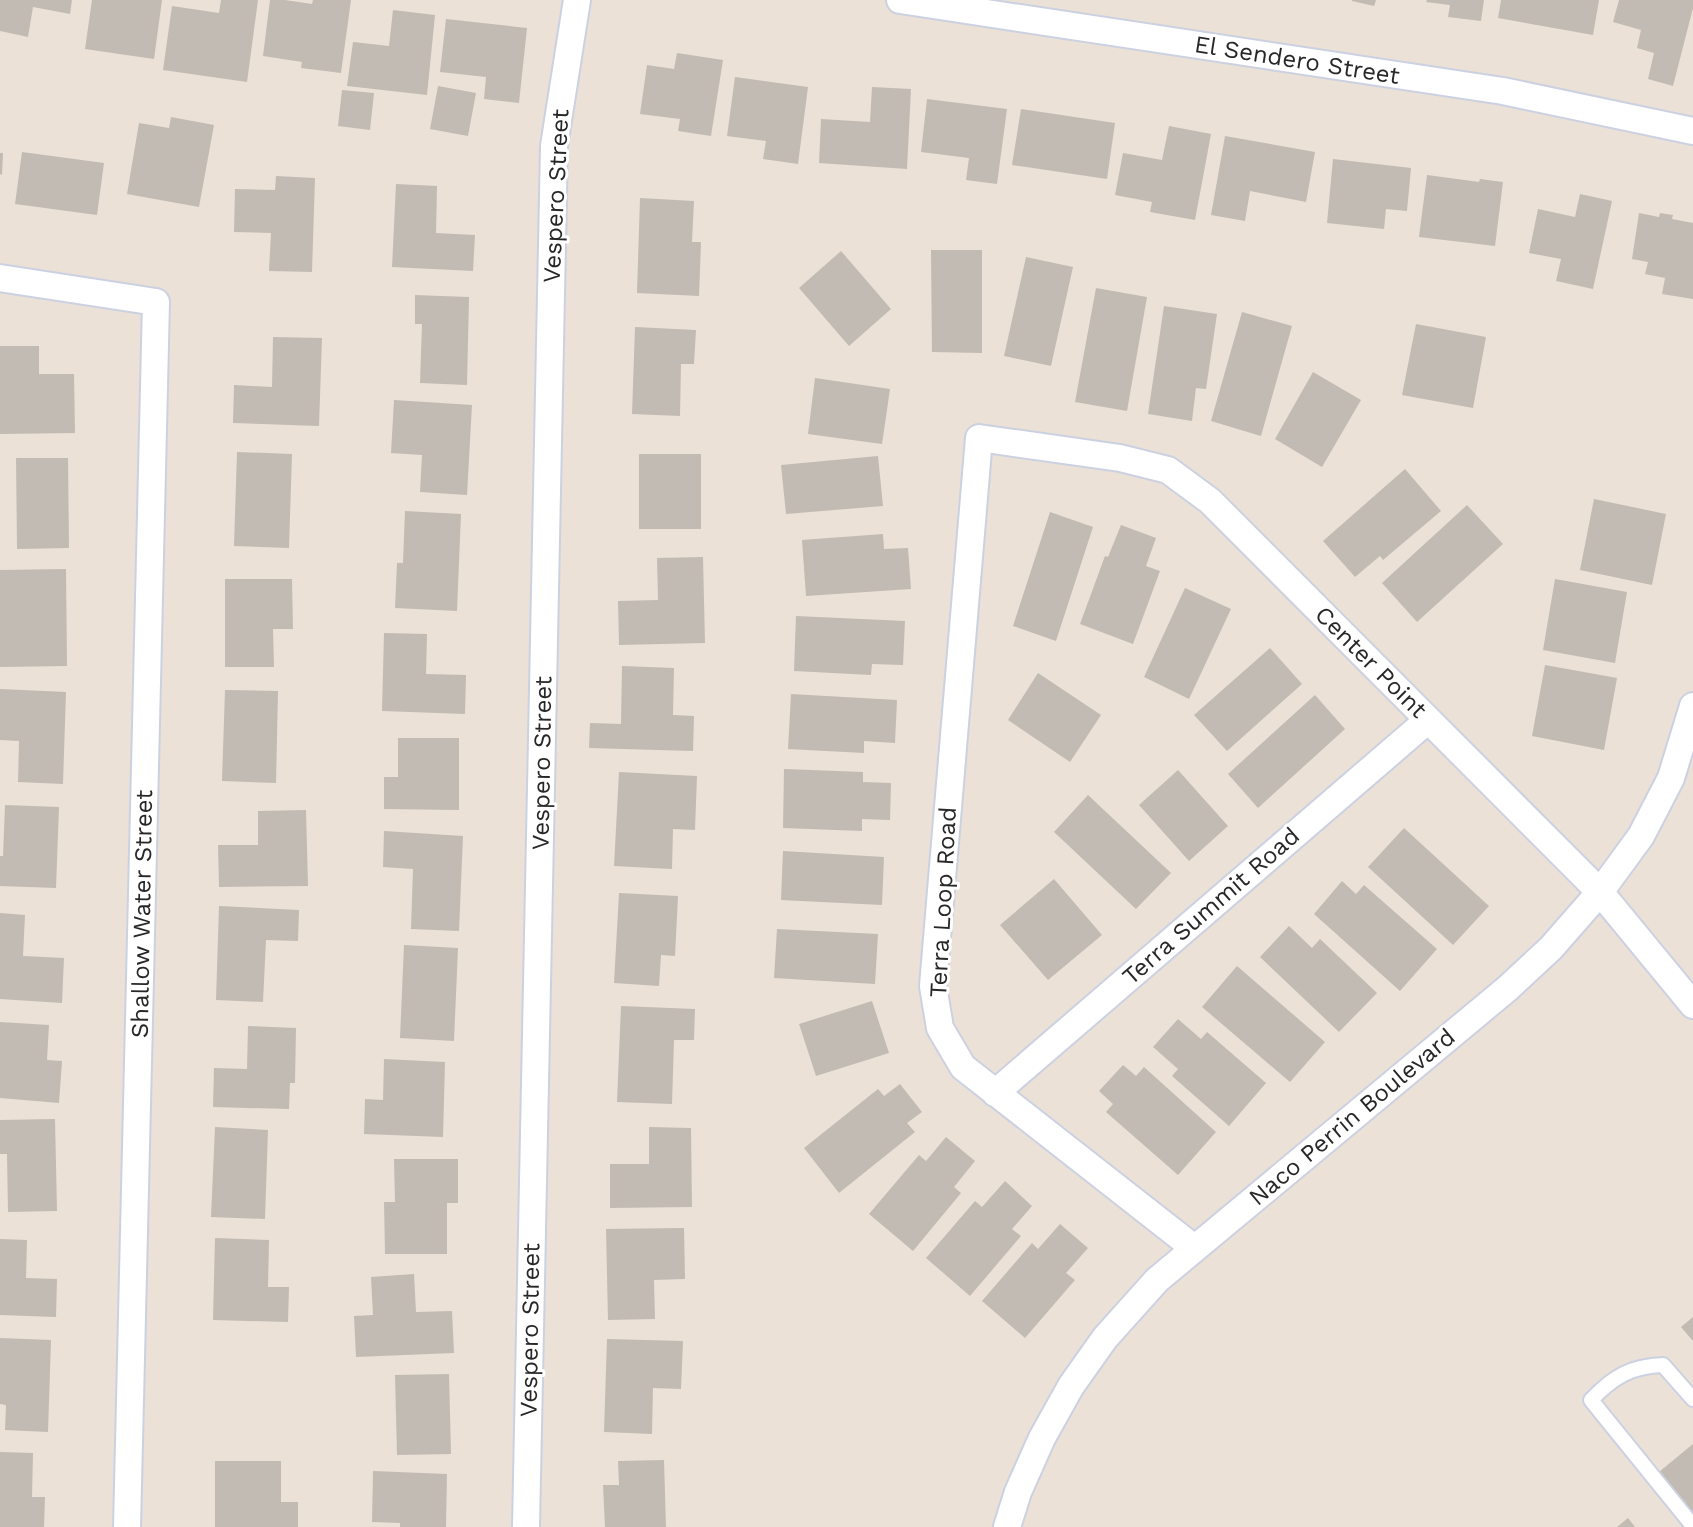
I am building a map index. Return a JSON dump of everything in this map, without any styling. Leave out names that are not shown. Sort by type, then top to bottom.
[{"type":"street","name":"Vespero Street","points":[[526,1527],[554,146],[577,0]]},
{"type":"street","name":"El Sendero Street","points":[[900,0],[1503,91],[1693,131]]},
{"type":"street","name":"Shallow Water Street","points":[[0,278],[156,302],[127,1527]]},
{"type":"street","name":"Center Point","points":[[979,438],[1120,458],[1168,470],[1210,501],[1600,892],[1693,1005]]},
{"type":"street","name":"Terra Loop Road","points":[[979,438],[933,986],[940,1028],[962,1066],[1194,1248]]},
{"type":"street","name":"Naco Perrin Boulevard","points":[[1007,1527],[1018,1492],[1042,1438],[1071,1386],[1105,1338],[1157,1280],[1508,988],[1551,948],[1600,892],[1641,836],[1671,778],[1693,706]]},
{"type":"street","name":"Terra Summit Road","points":[[995,1093],[1428,720]]},
{"type":"lane","points":[[1693,1399],[1663,1365],[1634,1369],[1621,1375],[1606,1384],[1591,1400],[1693,1526]]},
{"type":"building","points":[[0,0],[72,0],[70,14],[33,7],[28,37],[0,31]]},
{"type":"building","points":[[92,0],[162,0],[154,59],[85,49]]},
{"type":"building","points":[[221,0],[258,0],[247,82],[163,70],[172,6],[219,13]]},
{"type":"building","points":[[270,0],[312,4],[313,0],[351,0],[341,73],[301,68],[302,62],[263,56]]},
{"type":"building","points":[[1352,0],[1376,0],[1374,6]]},
{"type":"building","points":[[1484,0],[1481,21],[1448,17],[1450,5],[1426,2]]},
{"type":"building","points":[[1501,0],[1599,0],[1593,35],[1498,18]]},
{"type":"building","points":[[1619,0],[1693,0],[1673,86],[1648,79],[1654,53],[1637,48],[1641,30],[1613,22]]},
{"type":"building","points":[[393,10],[435,15],[427,95],[347,86],[353,42],[389,46]]},
{"type":"building","points":[[446,19],[527,28],[519,103],[484,99],[486,77],[440,72]]},
{"type":"building","points":[[677,53],[723,60],[711,136],[678,131],[680,119],[640,114],[647,65],[674,69]]},
{"type":"building","points":[[735,77],[808,87],[798,164],[763,159],[766,141],[727,136]]},
{"type":"building","points":[[438,86],[476,93],[468,136],[430,129]]},
{"type":"building","points":[[872,87],[911,89],[907,169],[819,163],[821,119],[870,122]]},
{"type":"building","points":[[342,90],[374,93],[370,130],[338,126]]},
{"type":"building","points":[[927,99],[1007,109],[997,184],[966,180],[969,158],[921,152]]},
{"type":"building","points":[[1021,109],[1115,123],[1107,179],[1012,165]]},
{"type":"building","points":[[171,117],[214,125],[199,207],[127,194],[139,123],[169,128]]},
{"type":"building","points":[[1169,126],[1211,134],[1195,220],[1150,212],[1152,202],[1115,195],[1123,153],[1162,160]]},
{"type":"building","points":[[1225,136],[1315,152],[1306,202],[1250,191],[1245,221],[1211,215]]},
{"type":"building","points":[[22,152],[104,163],[97,215],[15,204]]},
{"type":"building","points":[[0,153],[3,153],[2,175],[0,174]]},
{"type":"building","points":[[1333,159],[1411,168],[1407,211],[1386,209],[1384,229],[1327,223]]},
{"type":"building","points":[[1427,175],[1479,182],[1480,179],[1503,182],[1495,246],[1419,237]]},
{"type":"building","points":[[276,176],[315,178],[312,272],[269,271],[271,233],[234,232],[235,189],[275,190]]},
{"type":"building","points":[[396,184],[437,186],[436,233],[475,235],[473,271],[392,267]]},
{"type":"building","points":[[1580,194],[1612,201],[1593,289],[1556,281],[1561,259],[1529,253],[1538,209],[1575,217]]},
{"type":"building","points":[[640,198],[694,201],[692,242],[701,242],[699,296],[637,293]]},
{"type":"building","points":[[1639,213],[1659,217],[1660,213],[1673,215],[1672,219],[1693,223],[1693,299],[1662,294],[1665,278],[1645,274],[1648,262],[1632,259]]},
{"type":"building","points":[[931,250],[982,250],[982,353],[932,352]]},
{"type":"building","points":[[841,251],[891,309],[849,346],[799,288]]},
{"type":"building","points":[[1026,257],[1073,267],[1051,366],[1004,356]]},
{"type":"building","points":[[1096,288],[1147,297],[1127,411],[1075,402]]},
{"type":"building","points":[[415,295],[469,297],[467,385],[420,383],[422,324],[415,324]]},
{"type":"building","points":[[1164,306],[1217,314],[1206,389],[1196,388],[1192,421],[1148,414]]},
{"type":"building","points":[[1242,312],[1292,326],[1261,436],[1211,421]]},
{"type":"building","points":[[1416,324],[1486,337],[1473,408],[1402,395]]},
{"type":"building","points":[[635,327],[696,330],[694,364],[681,364],[680,416],[632,414]]},
{"type":"building","points":[[273,337],[322,338],[319,426],[233,423],[234,385],[272,387]]},
{"type":"building","points":[[0,346],[39,346],[39,374],[74,374],[75,433],[0,434]]},
{"type":"building","points":[[1313,372],[1361,400],[1322,467],[1275,439]]},
{"type":"building","points":[[815,378],[890,389],[882,444],[808,434]]},
{"type":"building","points":[[394,400],[472,405],[467,495],[420,492],[422,455],[391,453]]},
{"type":"building","points":[[237,452],[292,454],[289,548],[234,546]]},
{"type":"building","points":[[639,454],[701,454],[701,529],[639,529]]},
{"type":"building","points":[[878,456],[883,506],[786,514],[781,465]]},
{"type":"building","points":[[16,458],[68,458],[69,548],[17,549]]},
{"type":"building","points":[[1405,469],[1441,511],[1383,560],[1380,556],[1355,577],[1323,541]]},
{"type":"building","points":[[1594,499],[1666,514],[1652,585],[1580,570]]},
{"type":"building","points":[[1467,505],[1503,544],[1417,622],[1382,583]]},
{"type":"building","points":[[405,511],[461,514],[457,611],[395,608],[397,563],[403,563]]},
{"type":"building","points":[[1050,512],[1093,527],[1056,641],[1013,626]]},
{"type":"building","points":[[1121,525],[1156,538],[1146,566],[1160,571],[1133,644],[1080,624],[1105,556],[1108,557]]},
{"type":"building","points":[[883,534],[884,549],[908,548],[911,589],[806,596],[802,540]]},
{"type":"building","points":[[703,557],[705,643],[619,645],[618,601],[658,600],[657,558]]},
{"type":"building","points":[[66,569],[67,666],[0,667],[0,570]]},
{"type":"building","points":[[225,579],[292,579],[293,629],[273,629],[274,667],[225,667]]},
{"type":"building","points":[[1555,579],[1627,592],[1615,663],[1543,650]]},
{"type":"building","points":[[1185,588],[1231,609],[1189,699],[1144,677]]},
{"type":"building","points":[[796,616],[905,621],[903,665],[872,664],[871,675],[794,671]]},
{"type":"building","points":[[384,633],[427,634],[426,674],[466,675],[465,714],[382,711]]},
{"type":"building","points":[[1270,648],[1302,684],[1227,751],[1194,715]]},
{"type":"building","points":[[1545,665],[1617,678],[1604,750],[1532,736]]},
{"type":"building","points":[[622,666],[674,668],[673,715],[694,716],[693,751],[589,748],[590,723],[621,724]]},
{"type":"building","points":[[1038,673],[1101,715],[1070,762],[1008,720]]},
{"type":"building","points":[[0,689],[66,692],[63,784],[18,782],[19,741],[0,740]]},
{"type":"building","points":[[225,690],[278,691],[276,783],[222,781]]},
{"type":"building","points":[[791,694],[897,700],[895,743],[864,741],[864,753],[788,749]]},
{"type":"building","points":[[1315,695],[1345,729],[1258,808],[1228,774]]},
{"type":"building","points":[[398,738],[459,738],[459,810],[384,809],[384,777],[398,777]]},
{"type":"building","points":[[784,769],[863,772],[863,782],[891,783],[890,820],[862,819],[862,831],[783,828]]},
{"type":"building","points":[[1178,770],[1228,826],[1189,861],[1139,805]]},
{"type":"building","points":[[619,772],[697,776],[695,830],[673,829],[672,869],[614,866]]},
{"type":"building","points":[[1088,795],[1171,873],[1136,909],[1054,832]]},
{"type":"building","points":[[5,805],[59,807],[56,888],[0,886]]},
{"type":"building","points":[[306,810],[308,886],[219,887],[218,845],[258,845],[258,811]]},
{"type":"building","points":[[1404,828],[1489,906],[1453,945],[1368,867]]},
{"type":"building","points":[[384,831],[463,836],[459,931],[411,929],[413,869],[383,867]]},
{"type":"building","points":[[783,851],[884,857],[882,905],[781,900]]},
{"type":"building","points":[[1054,879],[1102,935],[1048,980],[1000,925]]},
{"type":"building","points":[[1342,881],[1356,894],[1364,885],[1437,949],[1400,991],[1314,914]]},
{"type":"building","points":[[619,893],[678,896],[675,956],[661,955],[659,986],[614,983]]},
{"type":"building","points":[[219,906],[299,910],[298,941],[266,940],[263,1002],[216,1000]]},
{"type":"building","points":[[0,913],[25,915],[23,956],[64,958],[62,1003],[0,999]]},
{"type":"building","points":[[1289,926],[1312,948],[1320,939],[1377,993],[1339,1032],[1260,957]]},
{"type":"building","points":[[777,929],[878,934],[875,984],[774,978]]},
{"type":"building","points":[[404,945],[458,948],[454,1041],[400,1038]]},
{"type":"building","points":[[1237,966],[1325,1042],[1290,1082],[1202,1007]]},
{"type":"building","points":[[872,1001],[889,1053],[816,1076],[799,1024]]},
{"type":"building","points":[[621,1006],[695,1009],[694,1040],[674,1040],[672,1104],[617,1102]]},
{"type":"building","points":[[1178,1019],[1201,1039],[1207,1032],[1266,1083],[1229,1126],[1172,1076],[1178,1069],[1153,1047]]},
{"type":"building","points":[[0,1022],[49,1025],[47,1060],[62,1061],[59,1103],[0,1098]]},
{"type":"building","points":[[248,1026],[296,1028],[295,1083],[290,1083],[289,1109],[213,1107],[214,1068],[247,1069]]},
{"type":"building","points":[[384,1059],[445,1062],[443,1137],[364,1134],[365,1099],[383,1100]]},
{"type":"building","points":[[1123,1065],[1136,1076],[1144,1067],[1216,1132],[1178,1175],[1106,1112],[1113,1104],[1099,1091]]},
{"type":"building","points":[[900,1084],[922,1112],[907,1123],[915,1132],[839,1193],[804,1148],[878,1089],[884,1096]]},
{"type":"building","points":[[55,1119],[57,1211],[8,1212],[7,1154],[0,1154],[0,1120]]},
{"type":"building","points":[[215,1127],[268,1130],[265,1219],[211,1217]]},
{"type":"building","points":[[649,1127],[691,1128],[692,1207],[610,1208],[610,1164],[649,1164]]},
{"type":"building","points":[[946,1137],[975,1161],[954,1187],[961,1193],[913,1251],[869,1214],[919,1155],[926,1161]]},
{"type":"building","points":[[394,1159],[458,1159],[458,1203],[447,1203],[447,1254],[385,1254],[384,1202],[395,1202]]},
{"type":"building","points":[[1005,1181],[1032,1206],[1012,1229],[1021,1236],[970,1296],[926,1258],[975,1201],[982,1207]]},
{"type":"building","points":[[1060,1224],[1088,1248],[1066,1273],[1075,1280],[1025,1338],[982,1301],[1032,1243],[1038,1249]]},
{"type":"building","points":[[684,1228],[685,1279],[654,1280],[655,1319],[608,1320],[606,1229]]},
{"type":"building","points":[[215,1238],[269,1240],[268,1287],[289,1287],[288,1322],[213,1320]]},
{"type":"building","points":[[0,1239],[27,1240],[26,1278],[57,1279],[56,1317],[0,1315]]},
{"type":"building","points":[[414,1274],[416,1312],[452,1311],[454,1353],[356,1357],[354,1316],[373,1315],[371,1277]]},
{"type":"building","points":[[1693,1317],[1693,1341],[1681,1327]]},
{"type":"building","points":[[0,1338],[51,1340],[48,1432],[5,1430],[6,1405],[0,1404]]},
{"type":"building","points":[[607,1339],[683,1341],[681,1389],[653,1388],[652,1434],[604,1432]]},
{"type":"building","points":[[449,1374],[451,1454],[397,1455],[395,1375]]},
{"type":"building","points":[[1693,1444],[1693,1514],[1659,1472]]},
{"type":"building","points":[[0,1452],[33,1453],[32,1497],[45,1497],[44,1527],[0,1527]]},
{"type":"building","points":[[664,1460],[666,1527],[605,1527],[603,1485],[619,1485],[618,1461]]},
{"type":"building","points":[[215,1461],[281,1461],[281,1502],[298,1502],[298,1527],[215,1527]]},
{"type":"building","points":[[373,1471],[447,1474],[446,1527],[400,1527],[400,1523],[372,1522]]},
{"type":"building","points":[[1628,1518],[1635,1527],[1617,1527]]}]
